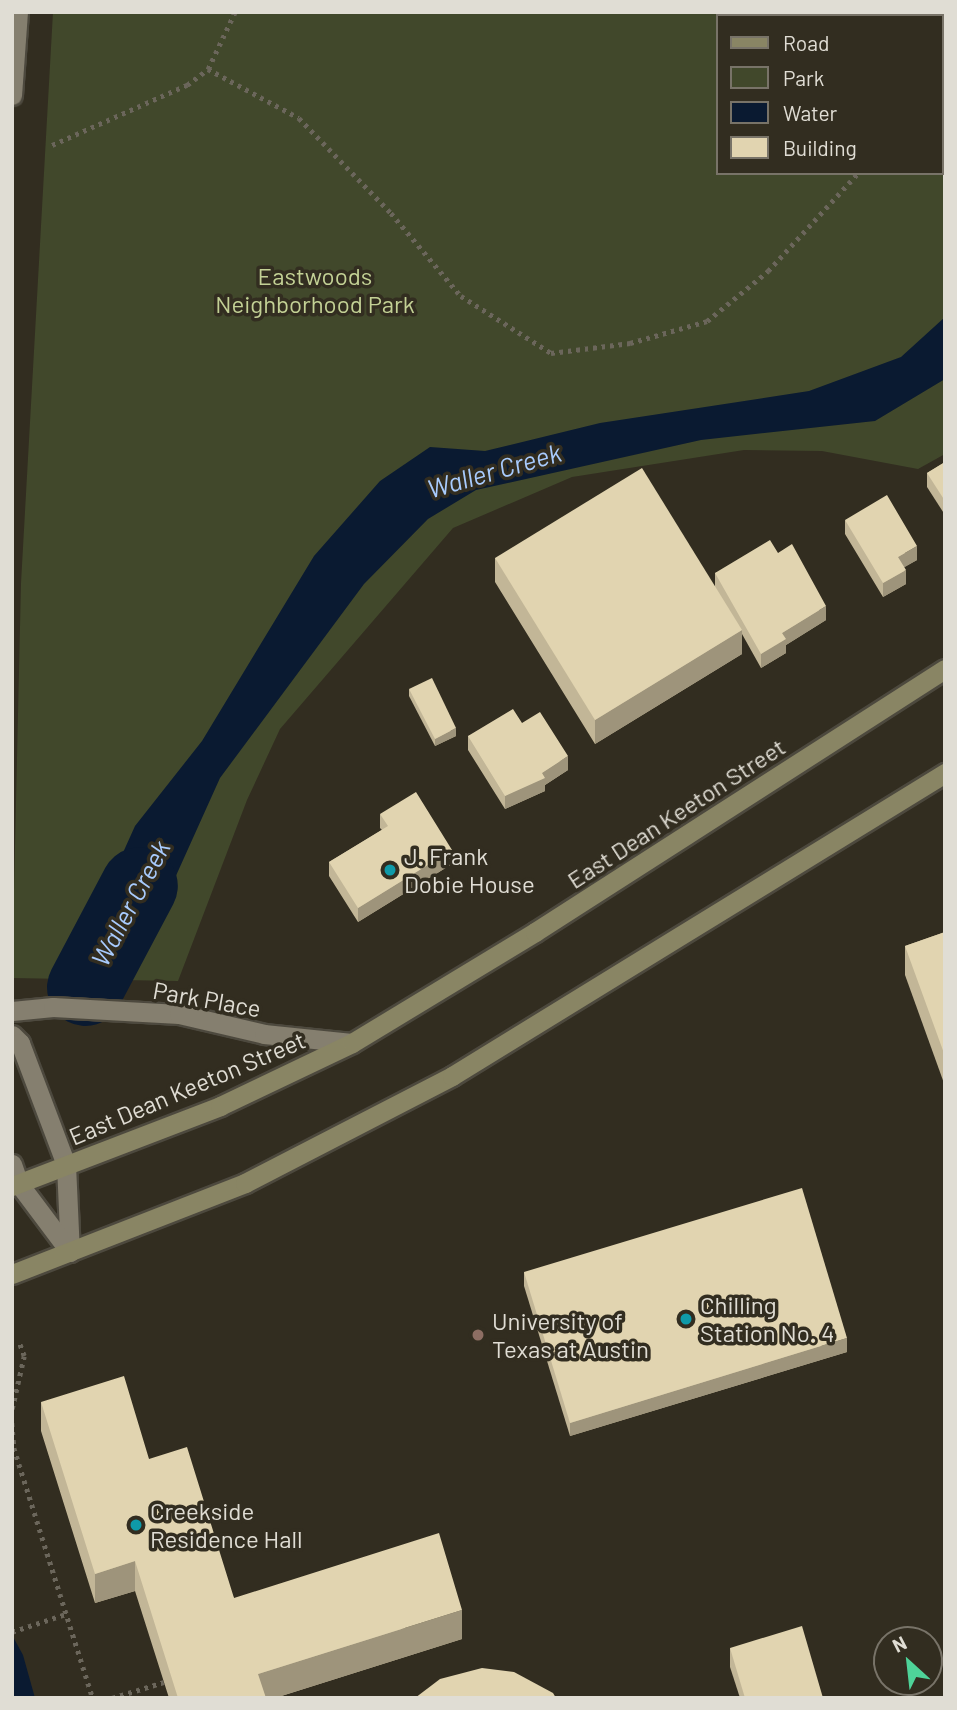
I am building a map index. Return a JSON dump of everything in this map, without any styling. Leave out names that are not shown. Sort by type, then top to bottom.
[{"type":"main road","name":"East Dean Keeton Street","points":[[16,1185],[220,1106],[352,1043],[536,932],[945,669]]},
{"type":"main road","points":[[12,1274],[245,1183],[452,1076],[945,773]]},
{"type":"street","points":[[12,95],[18,12]]},
{"type":"street","name":"Park Place","points":[[12,1011],[53,1007],[179,1014],[264,1034],[352,1043]]},
{"type":"street","points":[[12,1035],[20,1042],[66,1165],[71,1252]]},
{"type":"street","points":[[12,1164],[16,1185],[71,1252]]},
{"type":"path","points":[[52,145],[187,85],[208,69],[235,12]]},
{"type":"path","points":[[208,69],[299,118],[391,213],[461,296],[551,353],[629,343],[706,321],[768,271],[856,175]]},
{"type":"path","points":[[12,1409],[24,1356],[19,1342]]},
{"type":"path","points":[[12,1423],[14,1448],[93,1698]]},
{"type":"path","points":[[12,1632],[66,1614]]},
{"type":"path","points":[[112,1698],[164,1682]]},
{"type":"green space","name":"Eastwoods Neighborhood Park","points":[[53,12],[945,12],[945,454],[918,469],[822,451],[744,450],[572,477],[453,528],[280,729],[247,800],[178,981],[12,978],[21,583]]},
{"type":"water","points":[[945,317],[945,379],[875,421],[701,440],[476,490],[428,519],[364,584],[220,778],[129,980],[66,979],[135,826],[202,741],[314,556],[380,481],[430,447],[485,451],[600,423],[809,391],[901,357]]},
{"type":"water","points":[[12,1635],[23,1655],[35,1698],[12,1698]]},
{"type":"building","points":[[945,462],[945,501],[927,473]]},
{"type":"building","points":[[642,468],[742,630],[595,720],[495,558]]},
{"type":"building","points":[[887,495],[917,546],[898,557],[906,570],[883,583],[845,520]]},
{"type":"building","points":[[770,540],[778,553],[792,544],[826,606],[782,633],[786,639],[761,654],[715,573]]},
{"type":"building","points":[[432,678],[456,728],[435,739],[409,689]]},
{"type":"building","points":[[513,709],[522,723],[540,712],[568,756],[542,773],[545,778],[505,796],[468,736]]},
{"type":"building","name":"J. Frank Dobie House","points":[[416,792],[452,850],[358,908],[329,862],[388,826],[380,814]]},
{"type":"building","points":[[945,932],[945,1056],[905,946]]},
{"type":"building","name":"Chilling Station No. 4","points":[[802,1188],[847,1338],[570,1423],[524,1272]]},
{"type":"building","name":"Creekside Residence Hall","points":[[124,1376],[149,1459],[187,1447],[234,1598],[439,1533],[462,1610],[258,1674],[266,1698],[178,1698],[135,1561],[95,1574],[41,1402]]},
{"type":"building","points":[[802,1626],[823,1698],[745,1698],[730,1648]]},
{"type":"building","points":[[482,1668],[514,1672],[553,1693],[556,1698],[415,1698],[440,1679]]},
{"type":"waterway","name":"Waller Creek","points":[[85,987],[139,885]]},
{"type":"place","name":"J. Frank Dobie House","points":[[390,870]]},
{"type":"place","name":"Chilling Station No. 4","points":[[686,1319]]},
{"type":"place","name":"University of Texas at Austin","points":[[478,1335]]},
{"type":"place","name":"Creekside Residence Hall","points":[[136,1525]]}]
